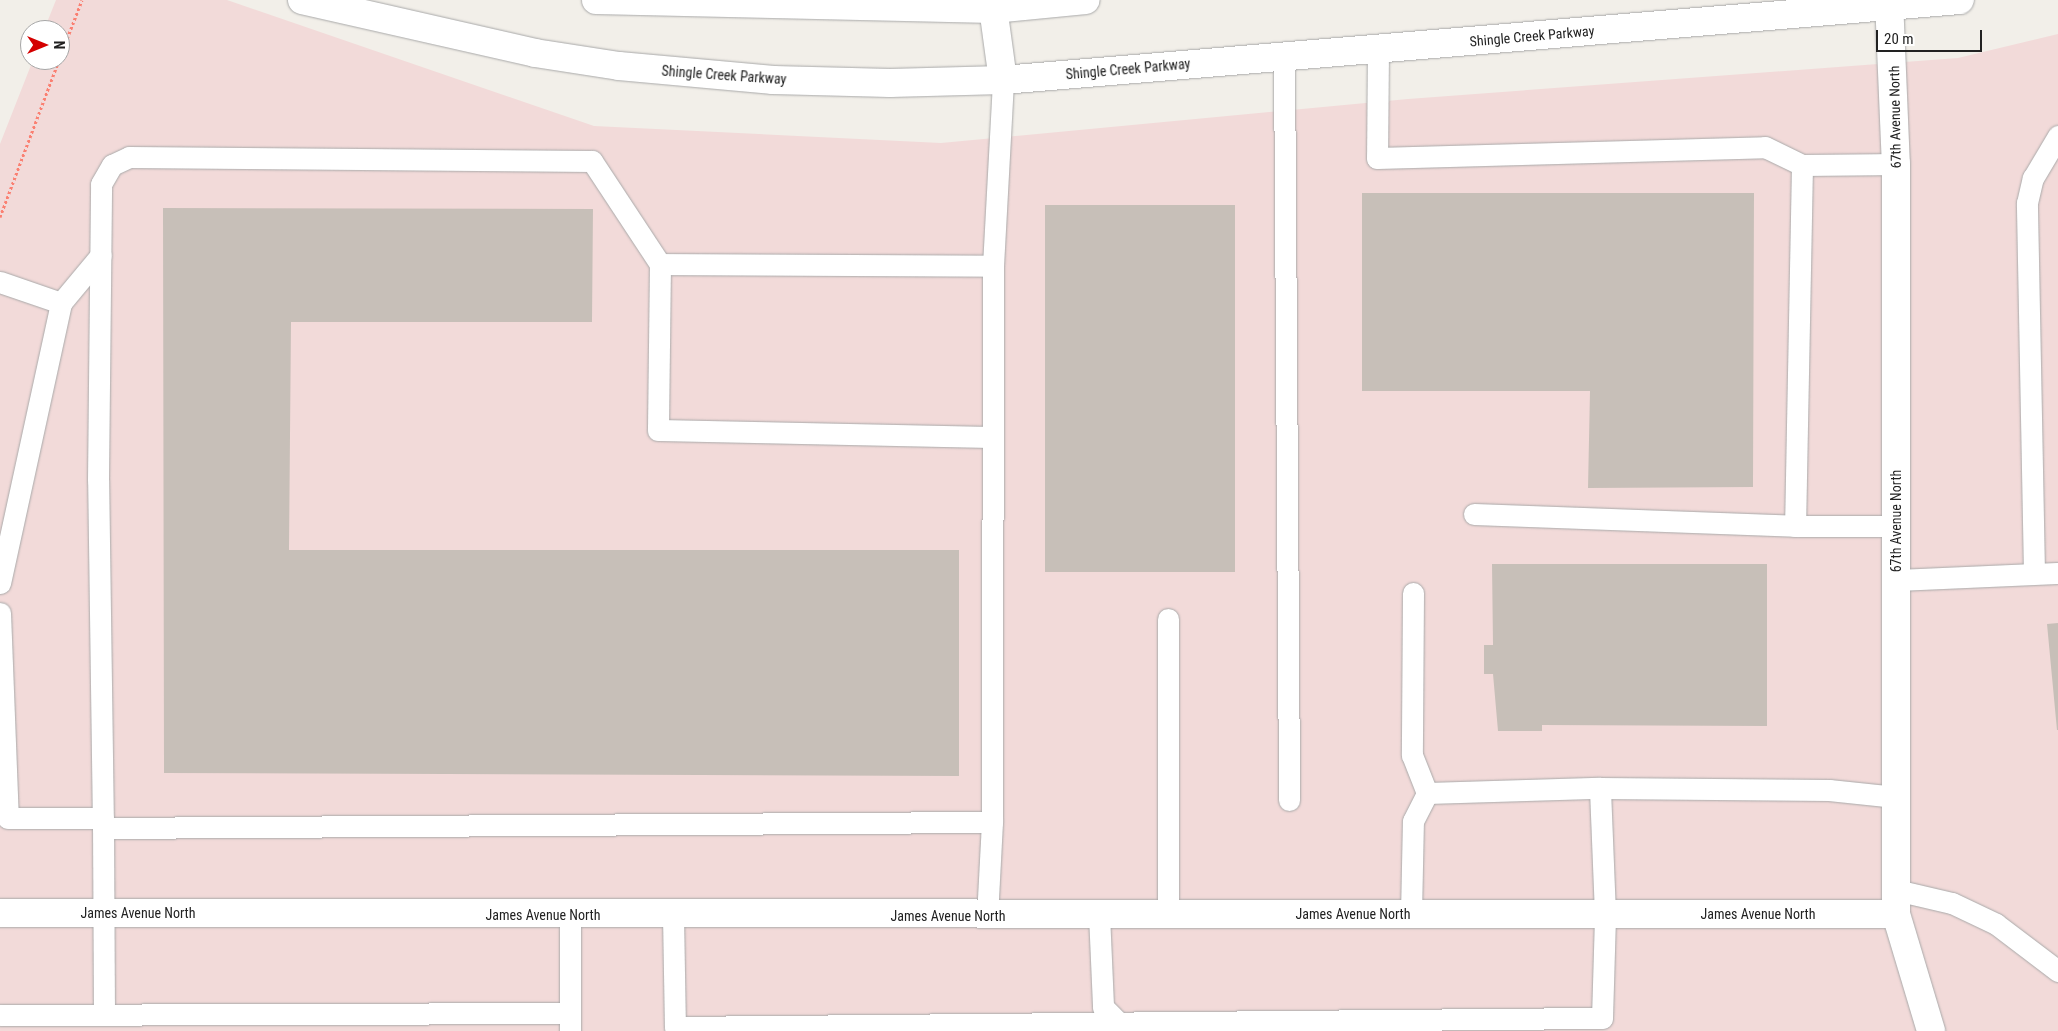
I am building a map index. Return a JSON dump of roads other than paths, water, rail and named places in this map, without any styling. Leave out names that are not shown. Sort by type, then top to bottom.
[{"type":"street","name":"Shingle Creek Parkway","points":[[302,0],[535,53],[619,66],[773,80],[1003,80],[1890,4],[1960,0]]},
{"type":"street","points":[[596,0],[992,4],[1086,0]]},
{"type":"street","points":[[992,4],[1003,80]]},
{"type":"street","name":"67th Avenue North","points":[[1890,4],[1896,164],[1896,902],[1931,1031]]},
{"type":"street","name":"James Avenue North","points":[[0,913],[987,916],[1099,914],[1605,914],[1896,902]]},
{"type":"lane","points":[[1378,49],[1377,158],[1764,147],[1802,165],[1896,164]]},
{"type":"lane","points":[[1284,56],[1289,800]]},
{"type":"lane","points":[[987,916],[992,822],[993,266],[1003,80]]},
{"type":"lane","points":[[2034,573],[2027,203],[2032,178],[2058,136]]},
{"type":"lane","points":[[104,1015],[98,480],[102,184],[112,165],[129,157],[592,161],[660,264],[658,430],[992,437]]},
{"type":"lane","points":[[1794,526],[1802,165]]},
{"type":"lane","points":[[0,583],[61,302],[101,254]]},
{"type":"lane","points":[[660,264],[993,266]]},
{"type":"lane","points":[[0,282],[61,302]]},
{"type":"lane","points":[[1474,514],[1794,526],[1896,526]]},
{"type":"lane","points":[[1896,580],[2058,573]]},
{"type":"lane","points":[[1411,914],[1413,820],[1427,793],[1412,755],[1413,594]]},
{"type":"lane","points":[[0,613],[8,818],[103,823],[992,822]]},
{"type":"lane","points":[[1168,619],[1168,914]]},
{"type":"lane","points":[[1427,793],[1600,788],[1829,790],[1896,797]]},
{"type":"lane","points":[[673,915],[675,1027],[1118,1026],[1602,1018],[1605,914],[1600,788]]},
{"type":"lane","points":[[1896,902],[1952,903],[1996,924],[2058,970]]},
{"type":"lane","points":[[1099,914],[1103,1007],[1118,1026]]},
{"type":"lane","points":[[0,1015],[570,1022],[570,915]]}]
